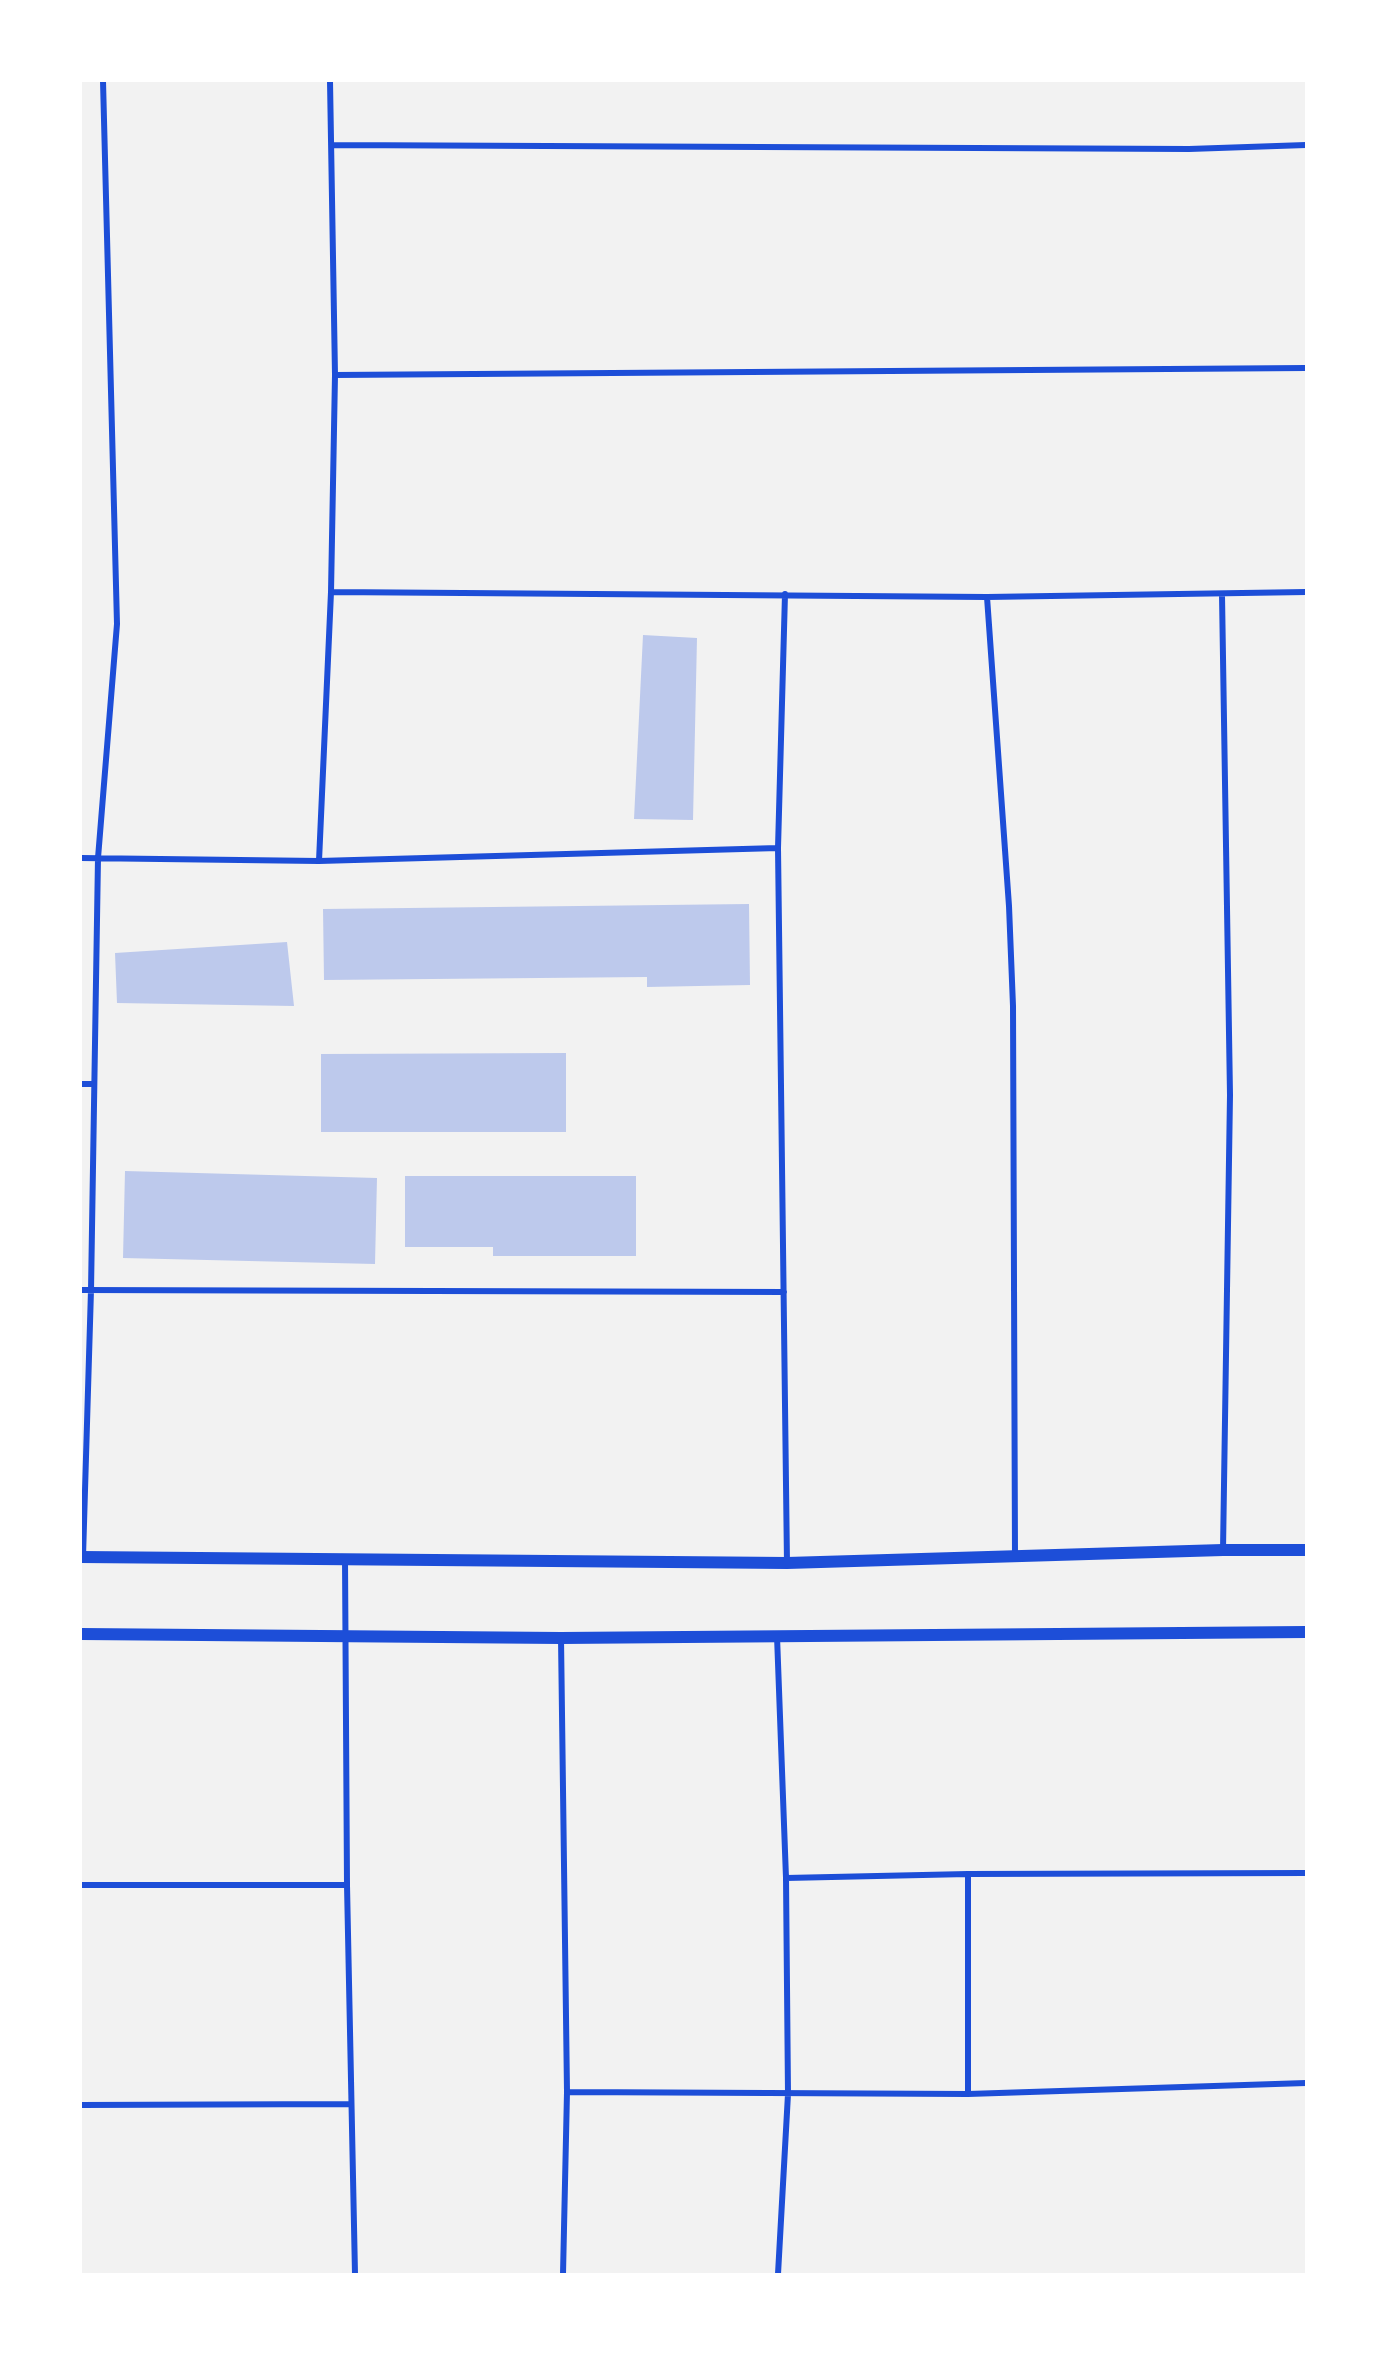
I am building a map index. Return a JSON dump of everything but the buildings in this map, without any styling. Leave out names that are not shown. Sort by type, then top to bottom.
[{"type":"main road","points":[[82,1557],[787,1563],[1223,1550],[1306,1550]]},
{"type":"main road","points":[[81,1634],[561,1638],[1306,1632]]},
{"type":"street","points":[[82,1557],[91,1290],[98,858],[117,624],[103,81]]},
{"type":"street","points":[[319,861],[331,592],[335,375],[330,81]]},
{"type":"street","points":[[332,145],[1165,149],[1306,145]]},
{"type":"street","points":[[335,375],[1306,368]]},
{"type":"street","points":[[331,592],[987,597],[1306,592]]},
{"type":"street","points":[[785,594],[778,848],[787,1563]]},
{"type":"street","points":[[1222,594],[1230,1095],[1223,1550]]},
{"type":"street","points":[[987,597],[1008,894],[1013,1006],[1015,1557]]},
{"type":"street","points":[[81,858],[319,861],[778,848]]},
{"type":"street","points":[[81,1084],[94,1084]]},
{"type":"street","points":[[81,1290],[784,1292]]},
{"type":"street","points":[[345,1559],[347,1885],[355,2274]]},
{"type":"street","points":[[777,1636],[786,1878],[788,2094],[778,2274]]},
{"type":"street","points":[[561,1638],[567,2092],[563,2274]]},
{"type":"street","points":[[786,1878],[968,1874],[1306,1873]]},
{"type":"street","points":[[968,1874],[968,2094]]},
{"type":"street","points":[[81,1885],[347,1885]]},
{"type":"street","points":[[567,2092],[968,2094],[1306,2083]]},
{"type":"street","points":[[81,2104],[351,2104]]}]
